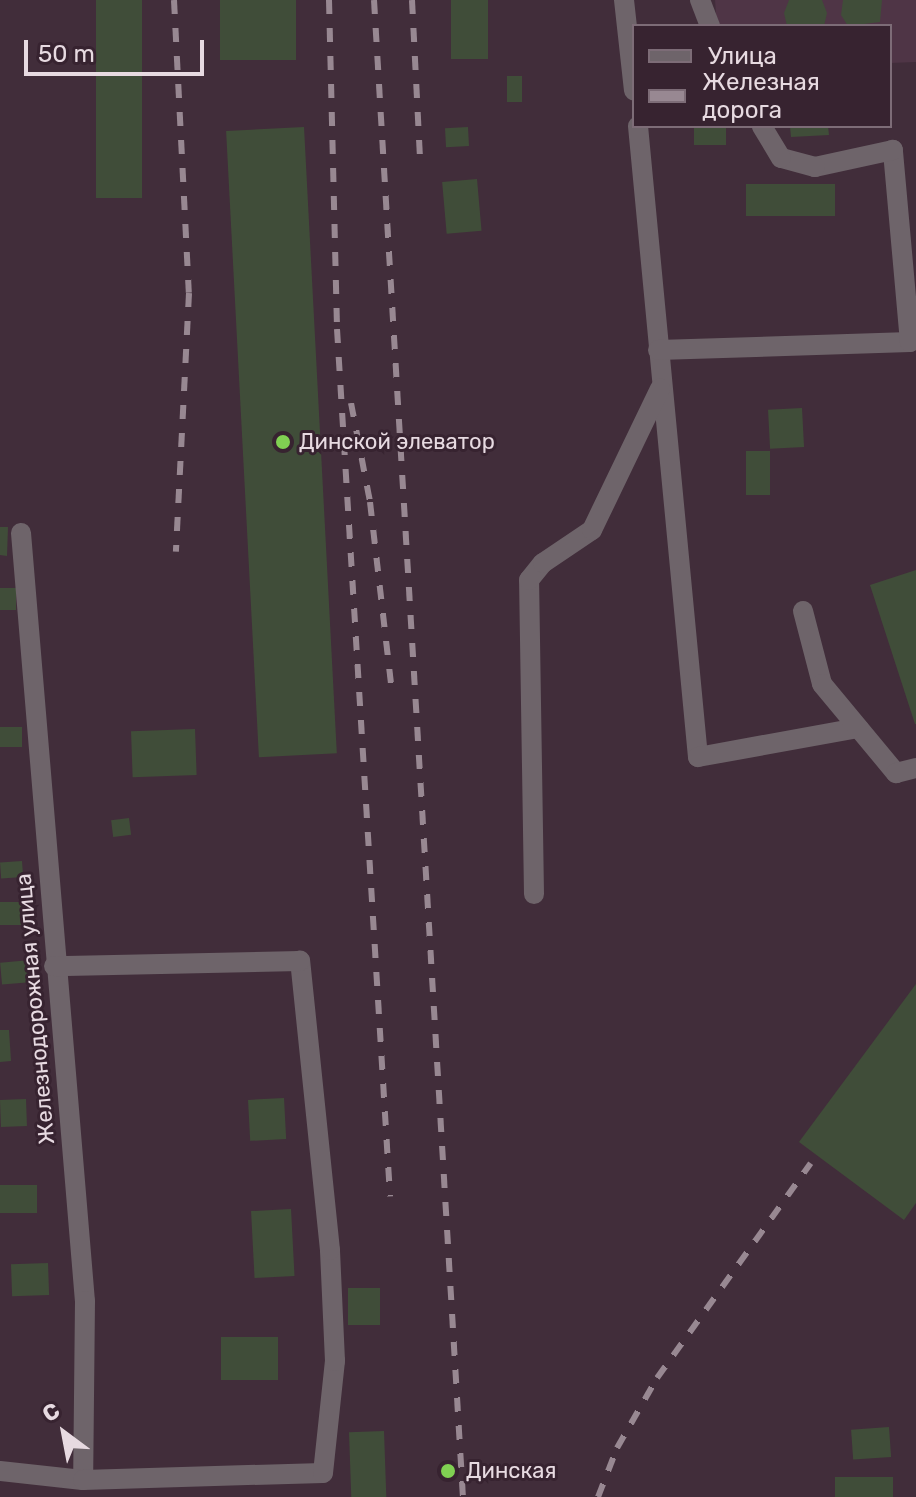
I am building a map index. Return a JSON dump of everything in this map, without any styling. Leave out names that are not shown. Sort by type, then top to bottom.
[{"type":"street","points":[[624,0],[632,72]]},
{"type":"street","points":[[700,0],[709,24]]},
{"type":"street","points":[[658,350],[910,342],[893,150],[815,167],[781,158],[763,128]]},
{"type":"street","points":[[639,133],[698,757],[858,728]]},
{"type":"street","points":[[534,894],[529,580],[543,563],[592,530],[661,386]]},
{"type":"street","name":"Железнодорожная улица","points":[[21,533],[54,966],[85,1301],[83,1480]]},
{"type":"street","points":[[803,611],[822,684],[896,773],[916,768]]},
{"type":"street","points":[[0,1471],[83,1480],[130,1489],[323,1473],[335,1361],[330,1250],[300,961],[54,966]]},
{"type":"shaded area","points":[[715,0],[916,0],[916,62],[892,63],[892,24],[717,24]]},
{"type":"building","points":[[96,0],[142,0],[142,198],[96,198]]},
{"type":"building","points":[[220,0],[296,0],[296,60],[220,60]]},
{"type":"building","points":[[451,0],[488,0],[488,59],[451,59]]},
{"type":"building","points":[[789,0],[822,0],[827,13],[824,24],[787,24],[784,13]]},
{"type":"building","points":[[843,0],[882,0],[880,22],[847,24],[841,15]]},
{"type":"building","points":[[507,76],[522,76],[522,102],[507,102]]},
{"type":"building","name":"Динской элеватор","points":[[304,127],[337,753],[259,757],[226,131]]},
{"type":"building","points":[[468,127],[469,146],[446,147],[445,128]]},
{"type":"building","points":[[694,128],[726,128],[726,145],[694,145]]},
{"type":"building","points":[[790,128],[828,128],[829,135],[791,137]]},
{"type":"building","points":[[477,179],[482,231],[447,234],[442,182]]},
{"type":"building","points":[[746,184],[835,184],[835,216],[746,216]]},
{"type":"building","points":[[802,408],[804,447],[770,449],[768,410]]},
{"type":"building","points":[[746,451],[770,451],[770,495],[746,495]]},
{"type":"building","points":[[0,527],[8,527],[7,556],[0,555]]},
{"type":"building","points":[[916,570],[916,724],[915,724],[870,585]]},
{"type":"building","points":[[0,588],[16,588],[16,610],[0,610]]},
{"type":"building","points":[[0,727],[22,727],[22,747],[0,747]]},
{"type":"building","points":[[195,729],[197,775],[133,777],[131,731]]},
{"type":"building","points":[[129,818],[131,835],[113,837],[111,820]]},
{"type":"building","points":[[22,861],[23,877],[1,878],[0,863]]},
{"type":"building","points":[[0,902],[25,902],[25,925],[0,925]]},
{"type":"building","points":[[31,960],[33,982],[2,985],[0,963]]},
{"type":"building","points":[[916,984],[916,1203],[904,1220],[799,1142]]},
{"type":"building","points":[[0,1030],[9,1030],[11,1061],[0,1062]]},
{"type":"building","points":[[284,1098],[286,1139],[250,1141],[248,1100]]},
{"type":"building","points":[[26,1099],[27,1126],[1,1127],[0,1100]]},
{"type":"building","points":[[0,1185],[37,1185],[37,1213],[0,1213]]},
{"type":"building","points":[[291,1209],[295,1276],[255,1278],[251,1211]]},
{"type":"building","points":[[48,1263],[49,1295],[12,1296],[11,1264]]},
{"type":"building","points":[[348,1288],[380,1288],[380,1325],[348,1325]]},
{"type":"building","points":[[221,1337],[278,1337],[278,1380],[221,1380]]},
{"type":"building","points":[[889,1427],[891,1457],[853,1460],[851,1430]]},
{"type":"building","points":[[384,1431],[386,1497],[351,1497],[349,1432]]},
{"type":"building","points":[[835,1477],[893,1477],[893,1497],[835,1497]]},
{"type":"railway","points":[[174,0],[189,293],[176,552]]},
{"type":"railway","points":[[329,0],[337,329],[390,1196]]},
{"type":"railway","points":[[374,0],[463,1497]]},
{"type":"railway","points":[[412,0],[420,156]]},
{"type":"railway","points":[[351,403],[370,502],[391,684]]},
{"type":"railway","points":[[598,1497],[617,1448],[657,1378],[811,1163]]},
{"type":"place","name":"Динской элеватор","points":[[283,442]]},
{"type":"place","name":"Динская","points":[[448,1471]]}]
